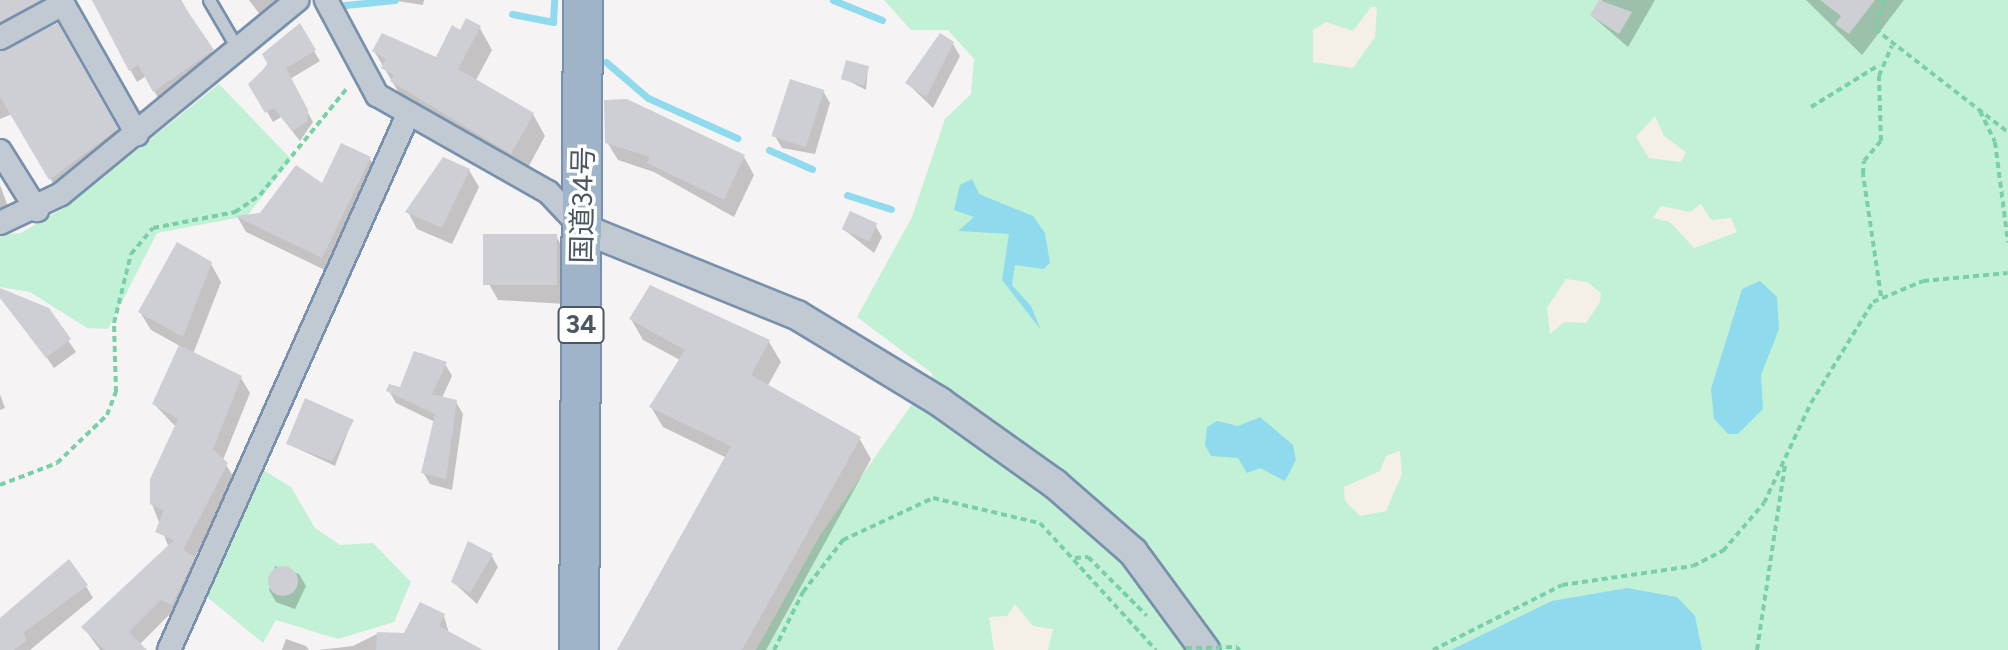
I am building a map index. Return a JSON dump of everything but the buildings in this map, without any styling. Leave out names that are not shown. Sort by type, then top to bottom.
[{"type":"highway","name":"国道34号","points":[[579,650],[584,229],[583,0]]},
{"type":"street","points":[[0,223],[37,210],[137,134],[236,46],[297,0]]},
{"type":"street","points":[[326,0],[358,71],[407,117],[548,192],[584,229],[797,315],[940,402],[1055,484],[1133,552],[1196,649]]},
{"type":"street","points":[[0,38],[63,4],[137,134]]},
{"type":"street","points":[[169,650],[407,117]]},
{"type":"street","points":[[0,151],[37,210]]},
{"type":"lane","points":[[209,0],[236,46]]},
{"type":"path","points":[[1884,0],[1875,29],[1892,46],[1980,108],[2008,132]]},
{"type":"path","points":[[1811,107],[1881,63],[1892,46]]},
{"type":"path","points":[[1881,63],[1881,141],[1864,161],[1863,174],[1881,296]]},
{"type":"path","points":[[0,485],[57,463],[107,415],[116,392],[114,323],[139,245],[153,228],[235,212],[260,195],[328,119],[358,71]]},
{"type":"path","points":[[1980,108],[1995,142],[2008,242]]},
{"type":"path","points":[[1433,650],[1562,585],[1693,566],[1723,551],[1764,503],[1861,316],[1881,296],[1923,281],[2008,273]]},
{"type":"path","points":[[1757,650],[1786,458]]},
{"type":"path","points":[[774,650],[825,557],[908,504],[957,499],[1040,523],[1156,650]]},
{"type":"path","points":[[1075,558],[1088,557],[1159,627]]},
{"type":"path","points":[[1178,642],[1196,649],[1238,648]]},
{"type":"green space","points":[[884,0],[2008,0],[2008,650],[756,650],[821,534],[933,374],[857,317],[912,217],[945,119],[971,94],[974,59],[948,30],[911,30]]},
{"type":"green space","points":[[219,84],[291,159],[247,216],[157,233],[108,329],[87,328],[30,292],[0,287],[0,235],[21,233],[67,206]]},
{"type":"green space","points":[[255,465],[291,487],[315,528],[340,545],[373,543],[411,582],[394,622],[338,639],[276,620],[263,643],[201,592]]},
{"type":"sand","points":[[1371,7],[1377,7],[1375,37],[1353,68],[1313,62],[1313,30],[1326,22],[1353,31]]},
{"type":"sand","points":[[1655,116],[1664,136],[1686,152],[1681,162],[1649,158],[1636,137]]},
{"type":"sand","points":[[1701,204],[1711,220],[1731,218],[1737,232],[1694,248],[1670,222],[1653,218],[1661,206],[1690,212]]},
{"type":"sand","points":[[1566,279],[1587,282],[1601,293],[1600,302],[1586,323],[1564,322],[1550,334],[1547,308]]},
{"type":"sand","points":[[1400,451],[1402,474],[1386,511],[1360,516],[1345,501],[1344,487],[1380,471],[1386,456]]},
{"type":"sand","points":[[1015,604],[1033,626],[1053,629],[1048,650],[994,650],[989,617],[1007,616]]},
{"type":"water","points":[[972,179],[979,194],[1033,216],[1045,233],[1050,263],[1044,269],[1015,265],[1012,285],[1031,306],[1041,330],[1002,280],[1009,234],[958,231],[974,217],[954,210],[960,185]]},
{"type":"water","points":[[1760,281],[1777,297],[1779,329],[1761,375],[1763,409],[1738,434],[1728,434],[1714,419],[1711,389],[1742,289]]},
{"type":"water","points":[[1260,417],[1293,445],[1296,460],[1285,481],[1260,468],[1247,473],[1238,458],[1211,456],[1205,445],[1207,427],[1217,421],[1238,426]]},
{"type":"water","points":[[1627,588],[1677,597],[1695,616],[1702,650],[1451,650],[1552,601]]},
{"type":"waterway","points":[[345,5],[395,0]]},
{"type":"waterway","points":[[512,14],[553,22],[554,0]]},
{"type":"waterway","points":[[833,0],[882,20]]},
{"type":"waterway","points":[[606,62],[648,98],[737,138]]},
{"type":"waterway","points":[[769,150],[812,169]]},
{"type":"waterway","points":[[847,195],[891,209]]}]
